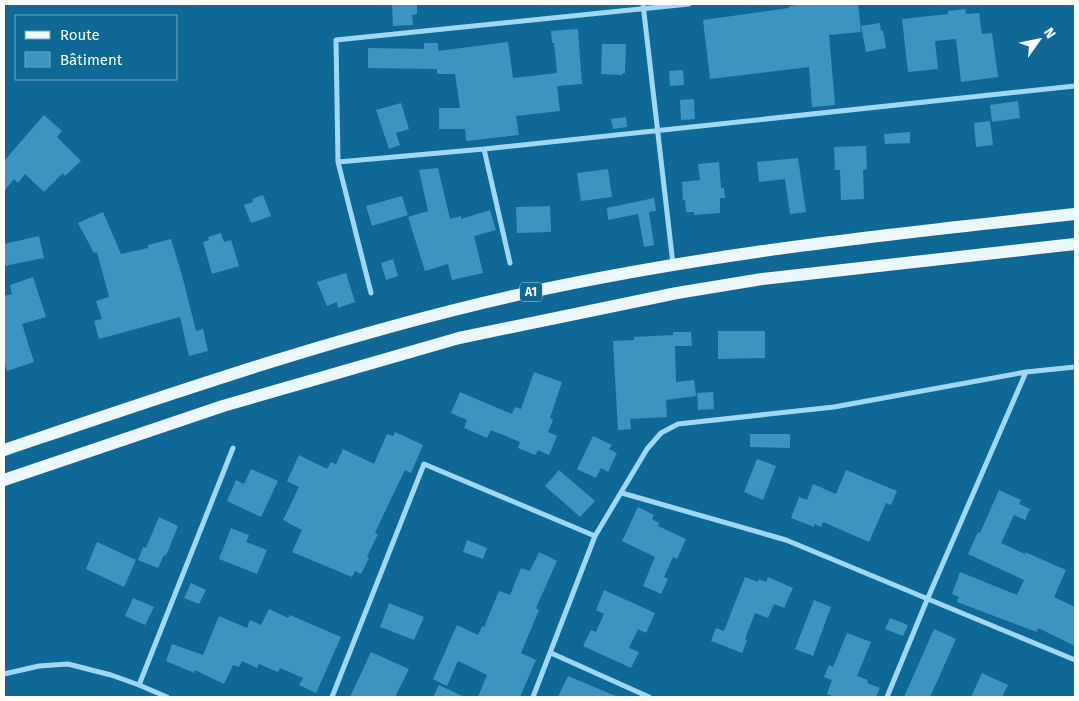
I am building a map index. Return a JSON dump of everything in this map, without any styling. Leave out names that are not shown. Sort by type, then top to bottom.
[{"type":"main road","name":"A1","points":[[4,450],[196,386],[382,328],[518,295],[673,265],[842,240],[1075,214]]},
{"type":"main road","name":"A1","points":[[4,480],[223,406],[459,338],[677,293],[762,279],[1075,244]]},
{"type":"street","points":[[371,293],[338,162],[336,40],[643,6],[689,4]]},
{"type":"street","points":[[643,6],[673,265]]},
{"type":"street","points":[[338,162],[484,149],[1075,86]]},
{"type":"street","points":[[484,149],[510,264]]},
{"type":"street","points":[[533,697],[595,536],[647,449],[661,433],[678,424],[834,407],[1026,372],[1075,367]]},
{"type":"street","points":[[887,697],[1026,372]]},
{"type":"street","points":[[139,685],[233,448]]},
{"type":"street","points":[[332,697],[424,464],[595,536]]},
{"type":"street","points":[[622,493],[786,540],[1075,660]]},
{"type":"street","points":[[551,653],[649,697]]},
{"type":"street","points":[[4,674],[39,666],[68,664],[111,675],[167,697]]},
{"type":"building","points":[[392,4],[417,4],[417,14],[412,15],[413,25],[393,26]]},
{"type":"building","points":[[807,4],[858,4],[861,32],[829,35],[835,105],[812,107],[809,67],[710,79],[703,20]]},
{"type":"building","points":[[965,9],[966,14],[979,13],[982,34],[992,33],[998,77],[961,82],[956,39],[935,41],[938,69],[908,72],[902,19],[948,14],[948,11]]},
{"type":"building","points":[[880,23],[886,48],[866,52],[861,26]]},
{"type":"building","points":[[578,29],[582,84],[557,86],[560,111],[516,116],[519,135],[466,141],[465,129],[439,129],[439,108],[460,108],[455,74],[437,74],[437,69],[368,68],[368,48],[424,49],[424,43],[438,43],[438,51],[508,42],[513,78],[557,73],[551,31]]},
{"type":"building","points":[[602,44],[626,44],[625,73],[622,75],[601,74]]},
{"type":"building","points":[[683,70],[684,85],[670,86],[669,71]]},
{"type":"building","points":[[694,99],[695,119],[681,120],[680,100]]},
{"type":"building","points":[[1018,101],[1020,118],[992,122],[990,105]]},
{"type":"building","points":[[401,103],[409,129],[396,133],[400,145],[389,149],[376,110]]},
{"type":"building","points":[[44,115],[62,131],[57,137],[81,161],[65,176],[63,173],[44,192],[25,174],[18,183],[14,179],[4,191],[4,161]]},
{"type":"building","points":[[626,117],[627,127],[613,129],[611,119]]},
{"type":"building","points":[[990,121],[993,145],[976,147],[974,123]]},
{"type":"building","points":[[910,132],[910,143],[885,144],[884,134]]},
{"type":"building","points":[[866,146],[867,169],[863,170],[864,199],[841,200],[840,170],[835,170],[834,147]]},
{"type":"building","points":[[798,158],[806,212],[790,214],[785,179],[759,182],[757,162]]},
{"type":"building","points":[[719,162],[721,188],[724,188],[725,198],[720,198],[720,213],[694,215],[694,212],[686,212],[682,182],[700,180],[698,164]]},
{"type":"building","points":[[438,168],[450,219],[461,216],[461,219],[490,210],[496,230],[474,236],[483,273],[452,280],[448,264],[425,271],[408,217],[428,211],[419,170]]},
{"type":"building","points":[[608,169],[612,197],[581,201],[577,173]]},
{"type":"building","points":[[263,195],[271,216],[251,223],[244,205],[253,202],[252,199]]},
{"type":"building","points":[[402,196],[408,215],[372,226],[366,206]]},
{"type":"building","points":[[654,198],[656,211],[649,212],[654,245],[644,247],[638,214],[608,220],[607,208]]},
{"type":"building","points":[[550,206],[551,232],[517,233],[516,207]]},
{"type":"building","points":[[103,212],[121,254],[148,248],[148,245],[171,239],[196,331],[203,329],[208,351],[189,356],[180,317],[99,339],[94,321],[102,319],[96,301],[109,297],[97,252],[94,253],[78,223]]},
{"type":"building","points":[[221,233],[224,242],[231,240],[239,266],[212,274],[203,242],[209,240],[208,237]]},
{"type":"building","points":[[39,236],[44,258],[4,266],[4,244]]},
{"type":"building","points":[[393,259],[398,276],[386,280],[381,263]]},
{"type":"building","points":[[346,273],[355,302],[338,308],[337,302],[327,306],[317,282]]},
{"type":"building","points":[[33,277],[46,317],[22,324],[34,362],[7,371],[4,361],[4,296],[12,294],[10,285]]},
{"type":"building","points":[[718,331],[765,331],[765,358],[718,359]]},
{"type":"building","points":[[673,332],[691,332],[692,346],[675,346],[676,382],[694,380],[696,396],[666,400],[667,417],[630,419],[631,429],[618,430],[613,341],[634,340],[634,337],[673,335]]},
{"type":"building","points":[[534,372],[562,382],[550,418],[553,420],[548,432],[557,436],[549,455],[538,450],[535,455],[518,448],[520,442],[491,430],[487,438],[464,428],[467,420],[451,413],[460,392],[512,414],[515,407],[521,409]]},
{"type":"building","points":[[713,392],[714,409],[698,410],[697,393]]},
{"type":"building","points":[[395,432],[423,445],[411,473],[405,470],[389,503],[375,533],[378,534],[361,574],[355,571],[352,577],[292,552],[302,530],[283,520],[299,487],[287,481],[299,455],[327,469],[331,462],[336,464],[343,449],[374,464],[387,434],[393,436]]},
{"type":"building","points":[[750,434],[790,434],[790,448],[750,447]]},
{"type":"building","points":[[593,436],[612,445],[609,449],[617,453],[608,472],[601,468],[596,478],[577,469]]},
{"type":"building","points":[[757,459],[776,466],[763,500],[744,492]]},
{"type":"building","points":[[251,469],[278,481],[261,517],[227,501],[236,480],[244,484]]},
{"type":"building","points":[[559,470],[595,501],[580,517],[545,486]]},
{"type":"building","points":[[846,470],[897,491],[891,505],[886,503],[869,542],[823,522],[821,527],[815,524],[814,527],[791,518],[799,497],[807,500],[813,484],[836,494]]},
{"type":"building","points":[[999,490],[1021,500],[1019,504],[1030,509],[1025,520],[1014,515],[1001,543],[1066,570],[1054,597],[1075,607],[1075,646],[1038,628],[1037,632],[957,602],[959,597],[952,594],[960,572],[1017,595],[1024,580],[968,554],[978,532],[980,533]]},
{"type":"building","points":[[638,507],[654,515],[652,519],[659,523],[658,526],[686,539],[677,559],[673,557],[664,577],[668,579],[661,594],[643,586],[655,557],[622,541]]},
{"type":"building","points":[[159,517],[178,526],[166,556],[164,555],[158,568],[138,560],[143,547],[146,548]]},
{"type":"building","points":[[231,528],[249,535],[246,542],[267,550],[257,574],[219,559]]},
{"type":"building","points":[[467,540],[487,548],[483,559],[463,552]]},
{"type":"building","points":[[97,542],[136,560],[124,587],[86,569]]},
{"type":"building","points":[[539,552],[557,561],[536,608],[539,610],[521,653],[536,660],[520,697],[478,697],[487,675],[458,661],[447,686],[433,679],[457,625],[478,635],[482,626],[484,627],[499,591],[510,595],[521,568],[530,571]]},
{"type":"building","points":[[745,577],[758,582],[759,579],[766,582],[768,577],[793,588],[784,608],[774,604],[768,618],[755,613],[742,653],[711,641],[716,628],[724,631]]},
{"type":"building","points":[[191,583],[206,590],[199,604],[184,598]]},
{"type":"building","points":[[604,590],[655,613],[646,633],[638,629],[629,648],[639,652],[631,668],[583,646],[591,630],[596,632],[604,614],[596,610]]},
{"type":"building","points":[[133,598],[154,607],[145,625],[125,616]]},
{"type":"building","points":[[814,600],[831,607],[813,656],[795,649]]},
{"type":"building","points":[[389,603],[424,617],[414,640],[380,627]]},
{"type":"building","points":[[269,609],[288,618],[290,615],[341,637],[316,693],[299,685],[303,678],[280,668],[278,672],[259,664],[257,668],[242,661],[239,667],[233,665],[224,684],[195,670],[194,673],[166,661],[172,644],[203,655],[219,616],[247,628],[250,620],[261,625]]},
{"type":"building","points":[[890,618],[908,625],[903,636],[885,629]]},
{"type":"building","points":[[934,629],[956,639],[930,697],[904,697]]},
{"type":"building","points":[[847,633],[871,642],[857,676],[868,680],[867,683],[880,688],[876,697],[835,697],[827,694],[832,680],[824,677],[829,665],[833,667]]},
{"type":"building","points":[[371,652],[409,669],[395,697],[350,697]]},
{"type":"building","points":[[982,673],[1008,685],[1002,697],[971,697]]},
{"type":"building","points":[[568,676],[618,697],[558,697]]},
{"type":"building","points":[[439,685],[464,697],[433,697]]}]
